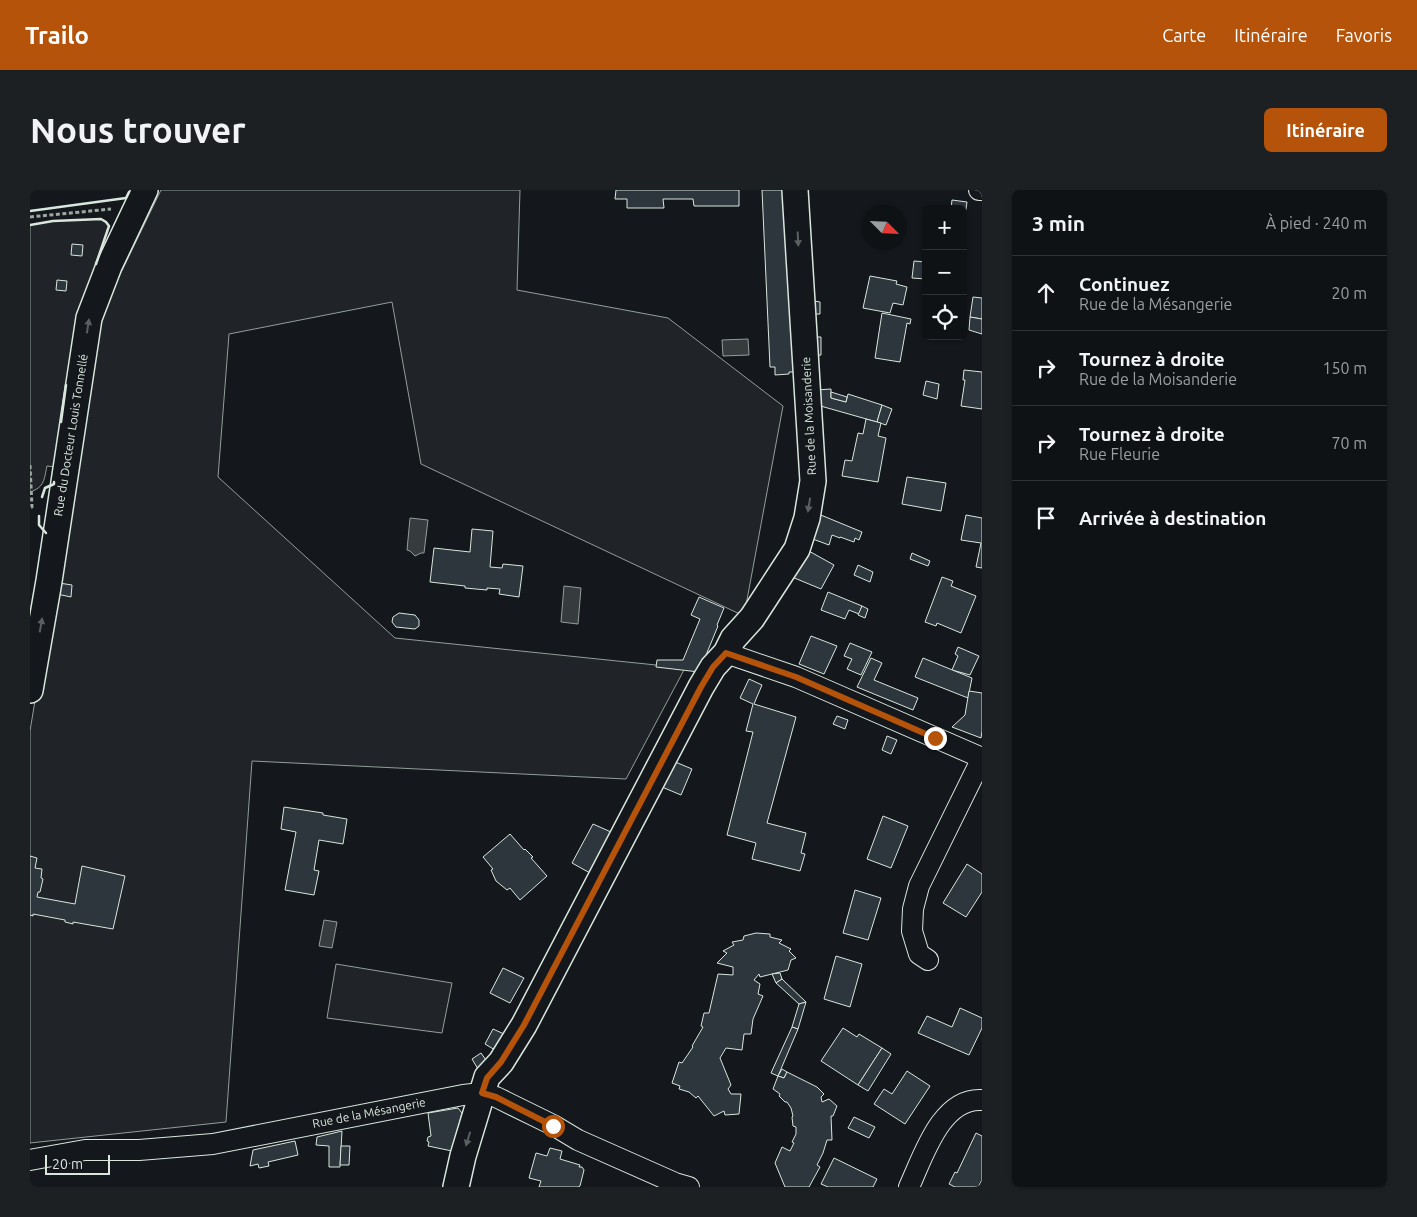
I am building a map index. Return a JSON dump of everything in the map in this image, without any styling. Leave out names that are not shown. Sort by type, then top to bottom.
[{"type":"street","name":"Rue du Docteur Louis Tonnellé","points":[[30,690],[49,581],[89,318],[109,266],[145,190]]},
{"type":"street","name":"Rue de la Moisanderie","points":[[456,1187],[463,1156],[487,1078],[501,1062],[524,1025],[701,687],[713,667],[752,618],[797,550],[807,518],[812,481],[796,190]]},
{"type":"street","points":[[726,653],[796,677],[982,758],[919,886],[913,909],[912,930],[919,954],[928,960]]},
{"type":"street","name":"Rue de la Mésangerie","points":[[30,1160],[85,1150],[139,1150],[213,1144],[463,1095],[482,1093],[496,1097],[578,1140],[675,1183],[689,1187]]},
{"type":"street","points":[[909,1187],[934,1132],[950,1112],[972,1099],[982,1100]]},
{"type":"path","points":[[30,217],[108,208],[116,210]]},
{"type":"path","points":[[30,465],[32,507],[30,507]]},
{"type":"shaded area","points":[[161,190],[520,190],[517,290],[668,318],[783,406],[744,616],[421,464],[392,302],[229,334],[218,477],[395,638],[685,668],[626,779],[252,761],[226,1122],[30,1143],[30,731],[97,322]]},
{"type":"shaded area","points":[[101,219],[109,226],[78,316],[62,410],[56,467],[47,466],[41,485],[30,492],[30,225],[53,221]]},
{"type":"shaded area","points":[[748,339],[749,355],[723,356],[722,340]]},
{"type":"shaded area","points":[[410,518],[428,520],[424,553],[415,556],[407,550]]},
{"type":"shaded area","points":[[564,586],[581,588],[578,624],[561,622]]},
{"type":"shaded area","points":[[324,920],[337,922],[332,948],[319,946]]},
{"type":"shaded area","points":[[336,964],[452,983],[442,1033],[327,1018]]},
{"type":"building","points":[[616,190],[739,190],[739,206],[694,206],[693,199],[663,199],[664,208],[627,208],[627,199],[615,199]]},
{"type":"building","points":[[762,190],[784,190],[795,372],[789,372],[789,374],[775,375],[775,367],[770,367]]},
{"type":"building","points":[[952,200],[967,202],[967,205],[951,205]]},
{"type":"building","points":[[72,244],[83,245],[82,256],[71,255]]},
{"type":"building","points":[[914,261],[922,262],[922,279],[912,278]]},
{"type":"building","points":[[870,276],[897,281],[896,284],[907,287],[903,305],[893,303],[890,313],[863,308]]},
{"type":"building","points":[[57,280],[67,281],[66,291],[56,290]]},
{"type":"building","points":[[973,297],[982,298],[982,319],[970,317]]},
{"type":"building","points":[[809,300],[820,302],[820,314],[810,314]]},
{"type":"building","points":[[882,313],[911,319],[910,324],[907,323],[900,362],[875,358]]},
{"type":"building","points":[[970,317],[982,319],[982,334],[969,330]]},
{"type":"building","points":[[811,337],[821,337],[821,355],[813,356]]},
{"type":"building","points":[[964,370],[982,372],[982,409],[961,406],[965,380],[963,380]]},
{"type":"building","points":[[926,381],[939,384],[937,399],[923,395]]},
{"type":"building","points":[[831,389],[831,398],[846,402],[848,394],[882,405],[877,422],[817,405],[816,390]]},
{"type":"building","points":[[831,392],[847,397],[846,402],[831,398]]},
{"type":"building","points":[[882,405],[892,409],[886,425],[877,422]]},
{"type":"building","points":[[866,419],[881,423],[878,436],[886,438],[878,482],[842,476],[845,460],[852,461],[858,433],[863,434]]},
{"type":"building","points":[[907,477],[946,483],[941,511],[902,504]]},
{"type":"building","points":[[816,513],[862,532],[859,540],[855,538],[854,542],[832,535],[829,545],[810,538]]},
{"type":"building","points":[[966,515],[982,518],[982,568],[976,567],[981,543],[961,540]]},
{"type":"building","points":[[472,529],[493,531],[490,567],[502,568],[503,564],[523,566],[519,597],[499,594],[500,589],[465,588],[465,586],[430,582],[434,548],[470,552]]},
{"type":"building","points":[[807,550],[834,565],[821,589],[792,577]]},
{"type":"building","points":[[912,553],[930,561],[928,566],[910,559]]},
{"type":"building","points":[[858,565],[873,572],[870,582],[854,575]]},
{"type":"building","points":[[942,577],[953,581],[951,586],[976,596],[961,633],[937,623],[936,626],[925,622]]},
{"type":"building","points":[[59,583],[72,585],[71,597],[57,594]]},
{"type":"building","points":[[828,592],[862,606],[859,614],[849,610],[845,619],[821,610]]},
{"type":"building","points":[[699,597],[724,608],[699,672],[656,667],[657,660],[683,660],[700,619],[691,615]]},
{"type":"building","points":[[862,606],[868,609],[865,618],[858,615]]},
{"type":"building","points":[[399,613],[415,615],[419,620],[419,626],[415,629],[396,627],[392,622],[393,617]]},
{"type":"building","points":[[811,636],[837,646],[824,674],[799,664]]},
{"type":"building","points":[[850,643],[872,652],[861,675],[847,669],[852,659],[844,656]]},
{"type":"building","points":[[958,647],[979,656],[970,675],[952,670],[958,656],[955,654]]},
{"type":"building","points":[[871,658],[882,663],[874,680],[918,698],[913,710],[857,687]]},
{"type":"building","points":[[923,658],[972,678],[968,698],[915,677]]},
{"type":"building","points":[[749,679],[762,685],[754,704],[796,717],[767,823],[806,833],[801,853],[805,854],[800,871],[752,859],[756,843],[727,835],[753,732],[746,731],[753,704],[740,698]]},
{"type":"building","points":[[969,691],[982,693],[981,738],[952,727],[965,715]]},
{"type":"building","points":[[837,716],[848,720],[845,729],[833,724]]},
{"type":"building","points":[[887,736],[897,740],[891,754],[882,750]]},
{"type":"building","points":[[673,761],[692,769],[681,795],[662,787]]},
{"type":"building","points":[[284,807],[347,819],[343,844],[319,840],[314,870],[319,871],[314,895],[285,890],[296,832],[281,829]]},
{"type":"building","points":[[883,816],[908,826],[891,868],[867,859]]},
{"type":"building","points":[[593,824],[611,832],[590,873],[572,863]]},
{"type":"building","points":[[510,834],[533,857],[531,858],[547,876],[520,900],[510,888],[507,890],[496,881],[491,870],[493,869],[483,857]]},
{"type":"building","points":[[30,856],[37,858],[35,868],[42,869],[41,878],[43,879],[37,897],[75,904],[82,866],[125,876],[113,929],[73,922],[73,924],[65,922],[65,920],[30,915]]},
{"type":"building","points":[[967,864],[982,874],[982,892],[966,917],[943,903]]},
{"type":"building","points":[[855,890],[881,898],[868,940],[843,933]]},
{"type":"building","points":[[756,933],[770,934],[770,937],[782,940],[779,943],[791,949],[789,951],[796,958],[791,960],[788,970],[760,977],[759,974],[754,980],[760,984],[758,994],[763,996],[753,1019],[751,1034],[744,1034],[742,1050],[726,1048],[720,1058],[731,1085],[728,1089],[731,1094],[741,1094],[739,1114],[725,1115],[724,1111],[714,1116],[698,1096],[696,1098],[689,1092],[679,1089],[680,1086],[672,1083],[679,1062],[682,1063],[693,1047],[703,1027],[701,1026],[704,1013],[709,1013],[718,974],[733,975],[733,967],[717,963],[727,953],[723,951],[734,945],[732,942],[743,940],[744,936]]},
{"type":"building","points":[[836,956],[862,964],[850,1007],[824,999]]},
{"type":"building","points":[[503,968],[524,978],[510,1003],[490,993]]},
{"type":"building","points":[[780,973],[782,979],[776,983],[772,974]]},
{"type":"building","points":[[782,979],[806,1002],[799,1004],[776,983]]},
{"type":"building","points":[[806,1002],[798,1029],[792,1027],[799,1004]]},
{"type":"building","points":[[960,1008],[982,1018],[982,1028],[969,1055],[918,1033],[927,1016],[952,1027]]},
{"type":"building","points":[[792,1027],[798,1029],[778,1076],[771,1073]]},
{"type":"building","points":[[843,1028],[857,1037],[859,1034],[882,1048],[858,1085],[821,1061]]},
{"type":"building","points":[[493,1029],[504,1034],[495,1050],[485,1044]]},
{"type":"building","points":[[882,1048],[891,1054],[868,1091],[858,1085]]},
{"type":"building","points":[[481,1053],[488,1063],[478,1069],[472,1059]]},
{"type":"building","points":[[782,1069],[787,1072],[784,1078],[778,1076]]},
{"type":"building","points":[[907,1071],[930,1086],[905,1124],[874,1104],[884,1089],[892,1094]]},
{"type":"building","points":[[787,1072],[817,1087],[824,1094],[821,1097],[822,1102],[829,1099],[837,1106],[833,1116],[831,1116],[832,1140],[827,1140],[817,1165],[820,1167],[809,1187],[785,1187],[775,1163],[782,1147],[790,1151],[796,1134],[791,1108],[779,1096],[780,1094],[773,1089],[778,1076],[784,1078]]},
{"type":"building","points":[[458,1108],[462,1113],[452,1151],[428,1146],[428,1137],[431,1136],[428,1113]]},
{"type":"building","points":[[854,1117],[875,1127],[869,1138],[848,1128]]},
{"type":"building","points":[[342,1131],[340,1167],[329,1167],[329,1146],[316,1145],[317,1137]]},
{"type":"building","points":[[976,1133],[982,1136],[982,1180],[978,1187],[955,1187],[949,1184],[955,1172],[957,1173]]},
{"type":"building","points":[[295,1141],[298,1155],[268,1162],[269,1166],[259,1168],[258,1164],[250,1166],[253,1150]]},
{"type":"building","points":[[341,1146],[350,1146],[349,1165],[340,1165]]},
{"type":"building","points":[[550,1148],[562,1151],[560,1159],[582,1167],[584,1170],[580,1186],[539,1187],[541,1181],[529,1178],[536,1153],[547,1156]]},
{"type":"building","points":[[834,1158],[877,1179],[873,1187],[828,1187],[821,1184]]},
{"type":"wall","points":[[30,211],[126,198],[129,192]]},
{"type":"wall","points":[[30,225],[53,221],[101,219],[109,226],[96,264]]},
{"type":"wall","points":[[61,422],[66,385]]},
{"type":"wall","points":[[42,497],[45,488],[54,484],[54,482]]},
{"type":"wall","points":[[39,516],[39,525],[46,533]]},
{"type":"route","points":[[553,1126],[496,1097],[482,1093],[487,1078],[501,1062],[524,1025],[701,687],[713,667],[726,653],[796,677],[935,738]]}]
